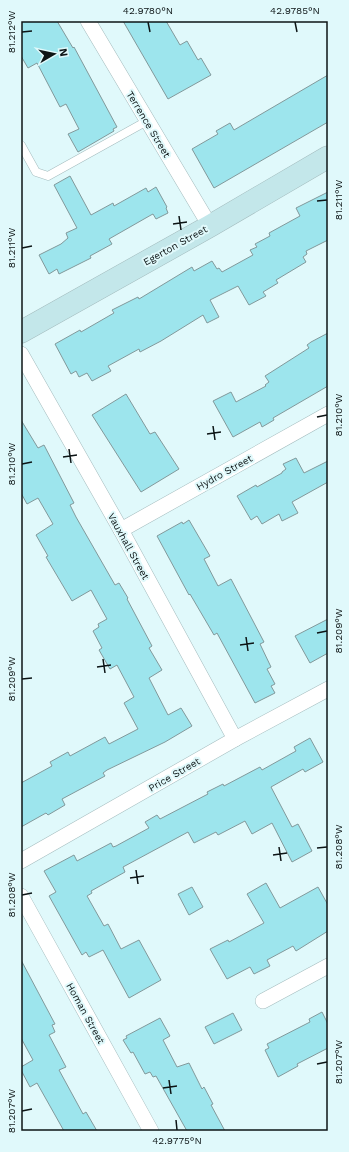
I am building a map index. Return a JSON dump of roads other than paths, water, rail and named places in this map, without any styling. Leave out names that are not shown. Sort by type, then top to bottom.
[{"type":"street","name":"Terrence Street","points":[[88,21],[210,226]]},
{"type":"street","name":"Egerton Street","points":[[21,332],[210,226],[328,157]]},
{"type":"street","name":"Vauxhall Street","points":[[21,354],[121,530],[235,739]]},
{"type":"street","name":"Hydro Street","points":[[121,530],[328,414]]},
{"type":"street","name":"Price Street","points":[[21,861],[235,739],[328,689]]},
{"type":"street","name":"Homan Street","points":[[21,896],[151,1131]]},
{"type":"street","points":[[263,1001],[328,966]]},
{"type":"lane","points":[[21,146],[36,172],[48,176],[147,121]]}]
